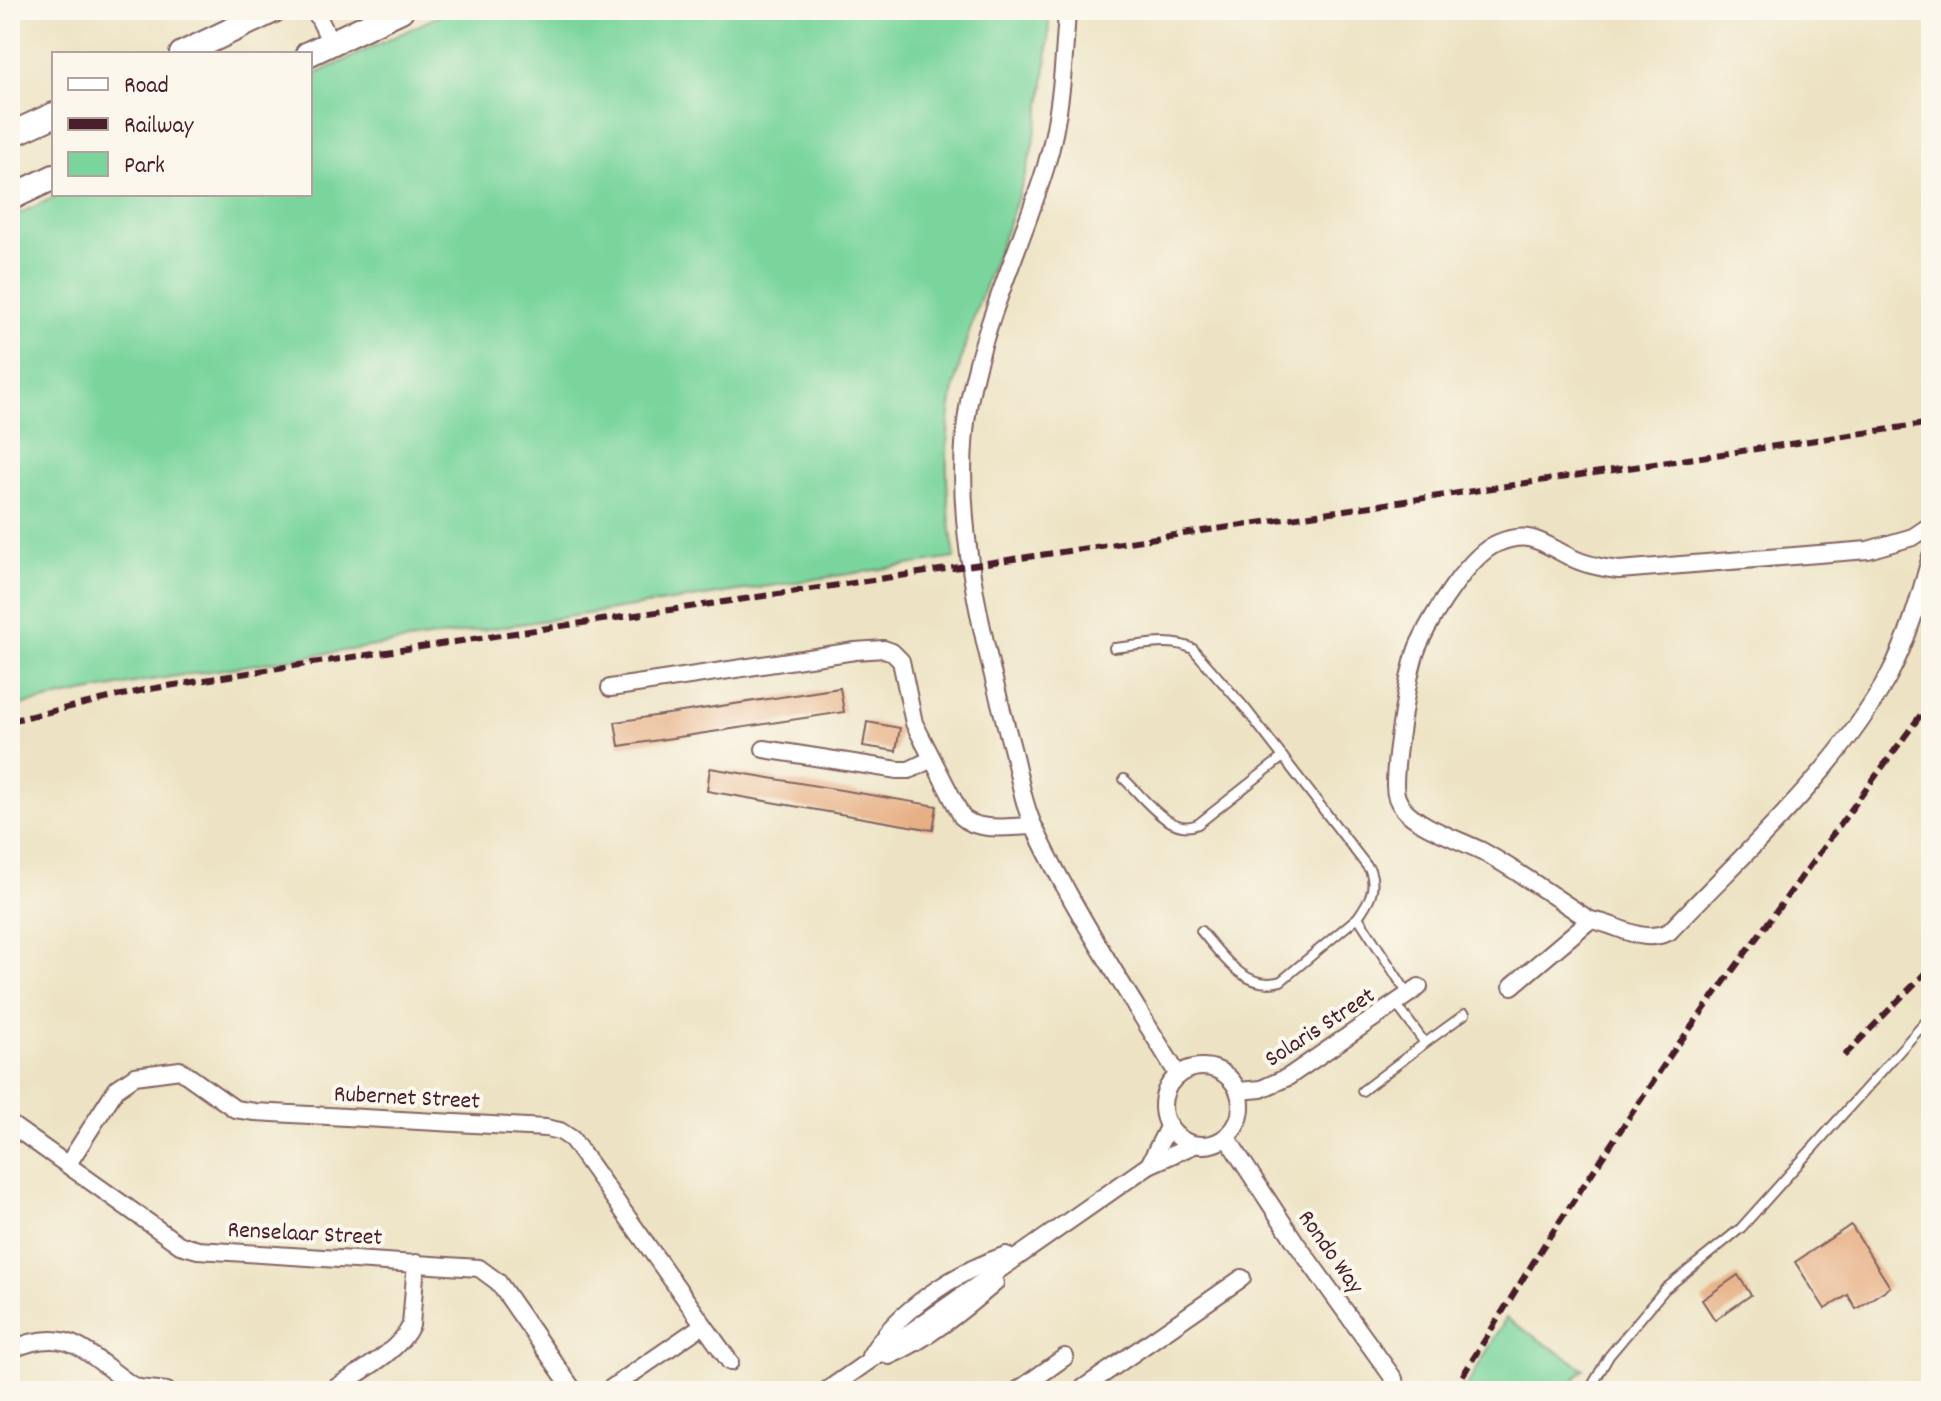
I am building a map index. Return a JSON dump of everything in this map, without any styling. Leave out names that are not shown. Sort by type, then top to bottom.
[{"type":"main road","points":[[186,52],[274,10]]},
{"type":"main road","points":[[312,52],[401,10]]},
{"type":"main road","points":[[10,135],[52,116]]},
{"type":"main road","points":[[10,198],[52,178]]},
{"type":"street","points":[[315,10],[331,43]]},
{"type":"street","points":[[1067,10],[1057,115],[1047,162],[979,359],[969,403],[964,464],[965,506],[984,643],[1033,826],[1073,901],[1178,1075]]},
{"type":"street","points":[[1931,525],[1913,537],[1868,550],[1619,570],[1589,565],[1571,558],[1542,540],[1528,537],[1496,543],[1480,554],[1419,643],[1402,730],[1396,798],[1414,818],[1485,853],[1590,920],[1642,937],[1656,938],[1669,932],[1783,813],[1857,724],[1889,676],[1908,629],[1931,556]]},
{"type":"street","points":[[610,688],[884,649],[901,661],[914,723],[962,817],[969,824],[1033,826]]},
{"type":"street","points":[[764,749],[898,770],[909,770],[932,759]]},
{"type":"street","points":[[1512,986],[1590,920]]},
{"type":"street","name":"Solaris Street","points":[[1239,1091],[1261,1089],[1288,1077],[1408,996]]},
{"type":"street","points":[[1197,1067],[1217,1070],[1226,1075],[1239,1091],[1242,1111],[1227,1138],[1208,1146],[1194,1145],[1179,1138],[1163,1112],[1166,1091],[1178,1075],[1197,1067]]},
{"type":"street","name":"Rubernet Street","points":[[68,1164],[116,1089],[135,1076],[180,1070],[235,1109],[560,1131],[572,1139],[730,1362]]},
{"type":"street","name":"Renselaar Street","points":[[10,1124],[180,1245],[198,1250],[469,1266],[491,1275],[574,1391]]},
{"type":"street","points":[[1149,1165],[1169,1125]]},
{"type":"street","name":"Rondo Way","points":[[1227,1138],[1296,1243],[1394,1379],[1396,1391]]},
{"type":"street","points":[[826,1391],[1149,1165],[1194,1145]]},
{"type":"street","points":[[331,1391],[393,1348],[407,1333],[411,1325],[416,1263]]},
{"type":"street","points":[[1079,1391],[1242,1278]]},
{"type":"street","points":[[607,1391],[703,1325]]},
{"type":"street","points":[[10,1350],[44,1338],[59,1339],[72,1343],[130,1384],[167,1391]]},
{"type":"street","points":[[1017,1391],[1065,1357]]},
{"type":"lane","points":[[1114,648],[1177,644],[1193,649],[1283,757],[1370,870],[1374,882],[1368,904],[1358,917],[1281,981],[1271,984],[1256,982],[1236,970],[1201,931]]},
{"type":"lane","points":[[1124,779],[1171,824],[1185,828],[1198,824],[1283,757]]},
{"type":"lane","points":[[1358,917],[1408,996],[1425,1043]]},
{"type":"lane","points":[[1362,1091],[1465,1014]]},
{"type":"lane","points":[[1589,1391],[1609,1356],[1665,1289],[1741,1228],[1931,1016]]},
{"type":"green space","points":[[451,10],[1049,10],[1045,77],[1028,164],[975,314],[953,394],[947,476],[955,558],[144,681],[10,707],[10,218],[57,196],[312,196],[312,76]]},
{"type":"green space","points":[[1506,1318],[1584,1369],[1575,1378],[1577,1386],[1573,1391],[1464,1391]]},
{"type":"building","points":[[840,688],[844,712],[619,746],[615,722]]},
{"type":"building","points":[[867,722],[900,728],[896,751],[863,746]]},
{"type":"building","points":[[710,768],[937,806],[933,830],[707,791]]},
{"type":"building","points":[[1851,1225],[1890,1287],[1856,1309],[1848,1295],[1825,1309],[1795,1262]]},
{"type":"building","points":[[1738,1275],[1751,1295],[1715,1320],[1702,1300]]},
{"type":"railway","points":[[10,721],[144,690],[272,669],[1931,423]]},
{"type":"railway","points":[[1453,1391],[1544,1245],[1672,1053],[1931,701]]},
{"type":"railway","points":[[1844,1056],[1931,967]]}]
